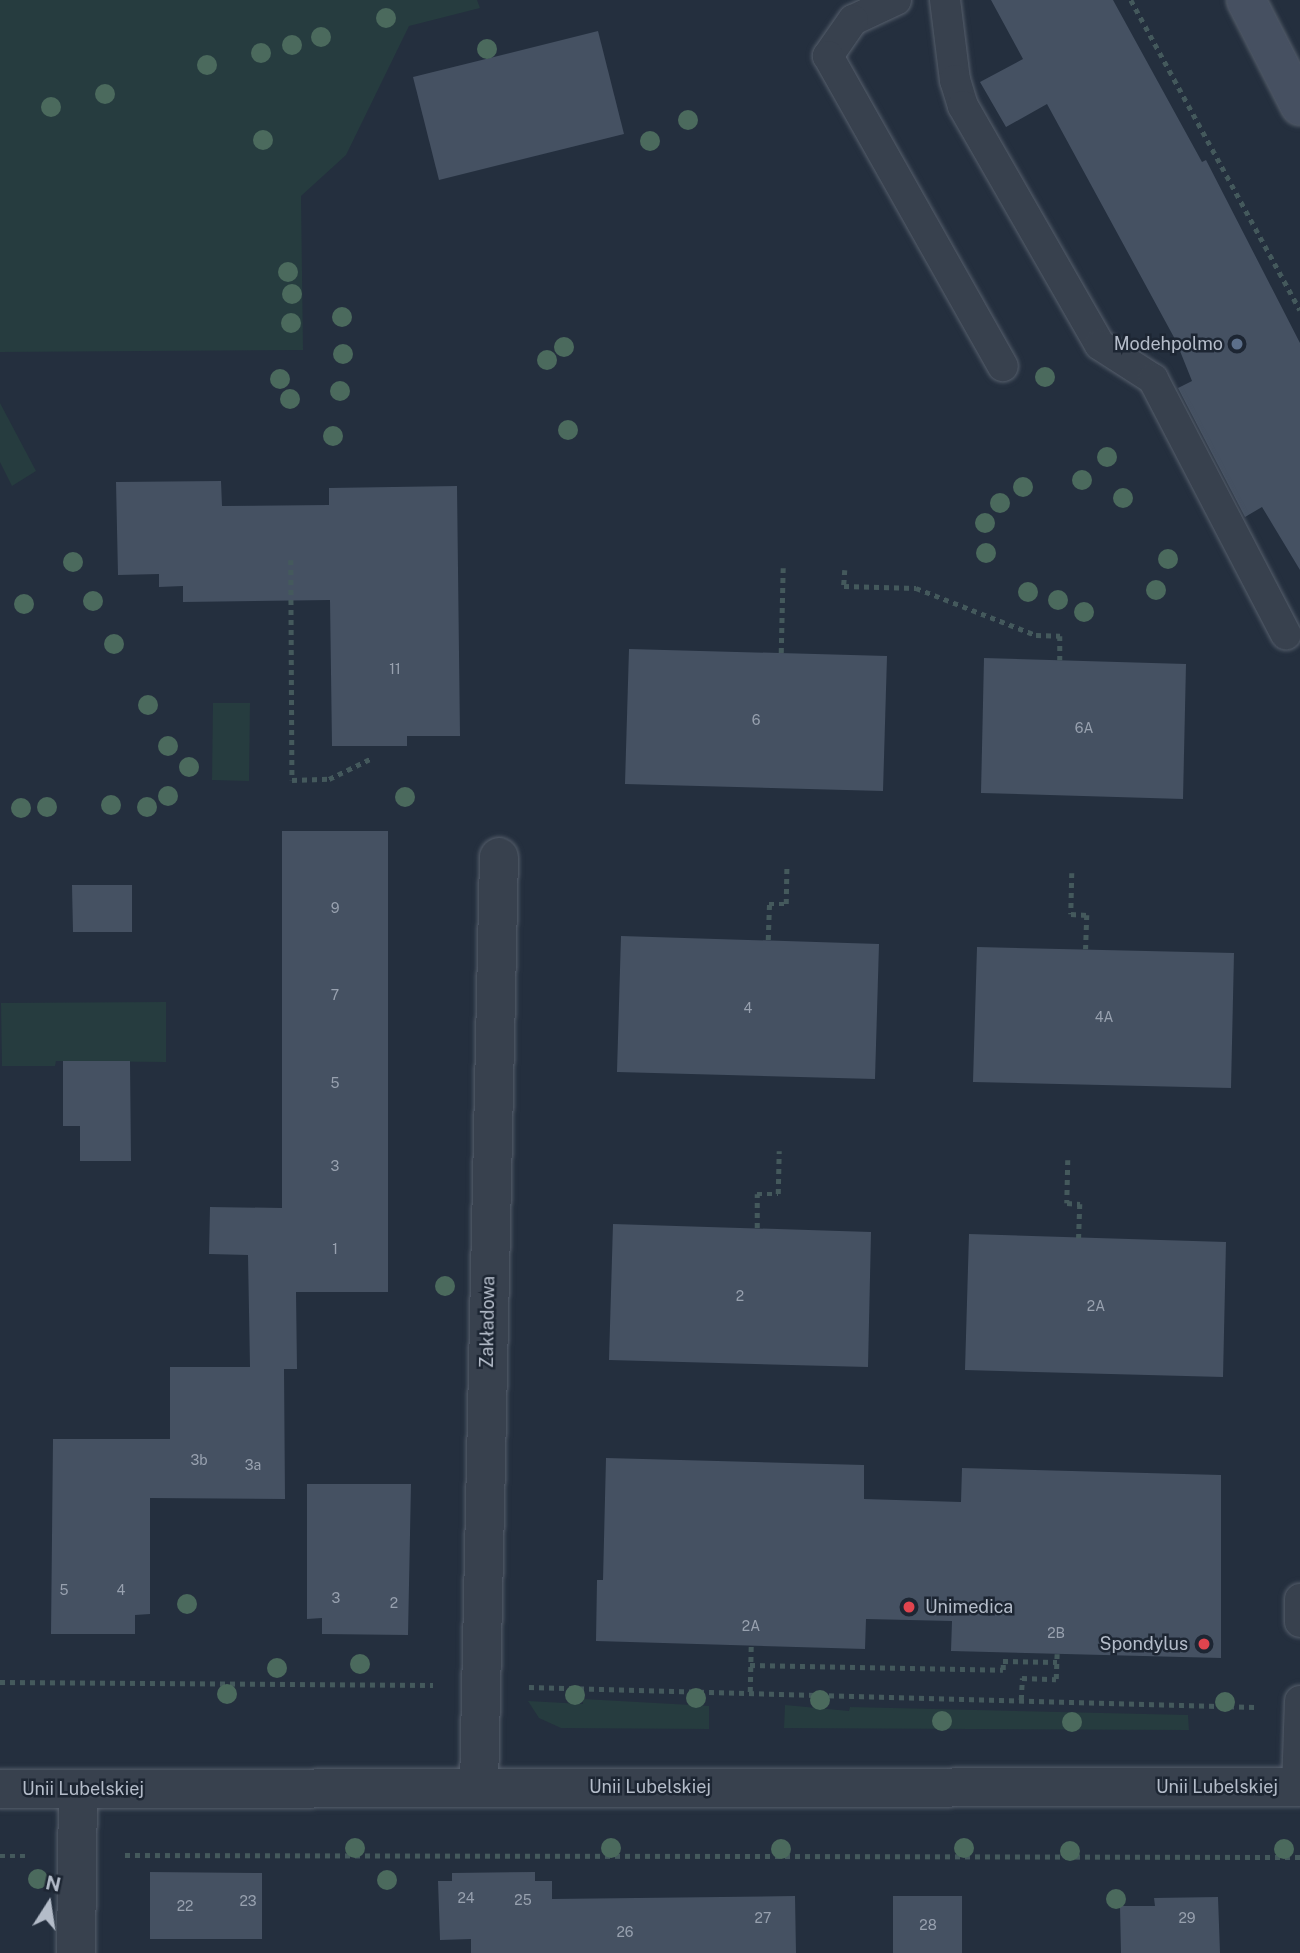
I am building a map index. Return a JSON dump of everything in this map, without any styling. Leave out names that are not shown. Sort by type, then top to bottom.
[{"type":"main road","points":[[1246,0],[1300,106]]},
{"type":"street","name":"Zakładowa","points":[[479,1787],[478,1685],[499,858]]},
{"type":"street","name":"Unii Lubelskiej","points":[[0,1789],[1298,1787]]},
{"type":"street","points":[[76,1953],[78,1789]]},
{"type":"lane","points":[[896,0],[853,20],[828,56],[1003,366]]},
{"type":"lane","points":[[944,0],[955,80],[963,106],[1100,345],[1153,379],[1286,634]]},
{"type":"lane","points":[[1300,1600],[1300,1622]]},
{"type":"lane","points":[[1298,1787],[1300,1700]]},
{"type":"path","points":[[1131,0],[1300,310]]},
{"type":"path","points":[[291,560],[292,780],[329,779],[370,758]]},
{"type":"path","points":[[780,653],[783,568]]},
{"type":"path","points":[[845,570],[844,586],[916,588],[1036,635],[1060,636],[1060,660]]},
{"type":"path","points":[[768,940],[769,904],[786,904],[787,865]]},
{"type":"path","points":[[1072,873],[1071,914],[1087,915],[1086,949]]},
{"type":"path","points":[[757,1228],[757,1194],[778,1194],[779,1151]]},
{"type":"path","points":[[1068,1160],[1067,1203],[1080,1204],[1079,1238]]},
{"type":"path","points":[[750,1692],[751,1645]]},
{"type":"path","points":[[1021,1700],[1022,1678],[1056,1679],[1057,1654]]},
{"type":"path","points":[[750,1665],[1003,1670],[1003,1661],[1056,1662]]},
{"type":"path","points":[[0,1682],[478,1685],[1300,1708]]},
{"type":"path","points":[[0,1856],[1300,1857]]},
{"type":"green space","points":[[0,0],[477,0],[480,8],[409,26],[346,155],[301,196],[303,350],[0,352]]},
{"type":"green space","points":[[0,403],[36,471],[12,486],[0,462]]},
{"type":"green space","points":[[213,703],[250,703],[249,781],[212,780]]},
{"type":"green space","points":[[166,1002],[166,1062],[56,1061],[55,1066],[2,1066],[1,1003]]},
{"type":"green space","points":[[583,1699],[709,1706],[709,1729],[561,1728],[539,1718],[528,1701],[583,1704]]},
{"type":"green space","points":[[785,1705],[849,1711],[850,1707],[1188,1715],[1189,1730],[784,1728]]},
{"type":"building","points":[[991,0],[1113,0],[1202,162],[1206,160],[1300,343],[1300,570],[1262,507],[1245,517],[1178,388],[1192,381],[1176,341],[1047,104],[1006,127],[980,82],[1023,59]]},
{"type":"building","points":[[598,31],[624,134],[439,180],[413,77]]},
{"type":"building","points":[[221,481],[222,506],[329,505],[329,488],[457,486],[460,736],[407,736],[407,746],[332,746],[330,600],[183,602],[183,586],[159,587],[159,574],[118,575],[116,482]]},
{"type":"building","points":[[629,649],[887,656],[883,791],[625,784]]},
{"type":"building","points":[[984,658],[1186,664],[1183,799],[981,793]]},
{"type":"building","points":[[282,831],[388,831],[388,1292],[296,1292],[297,1369],[284,1369],[285,1499],[150,1498],[150,1614],[135,1615],[135,1634],[51,1634],[53,1439],[170,1439],[170,1367],[250,1367],[248,1255],[209,1254],[210,1207],[282,1208]]},
{"type":"building","points":[[72,885],[132,885],[132,932],[73,932]]},
{"type":"building","points":[[621,936],[879,944],[875,1079],[617,1072]]},
{"type":"building","points":[[977,947],[1234,953],[1231,1088],[973,1082]]},
{"type":"building","points":[[63,1061],[130,1061],[131,1161],[80,1161],[80,1126],[63,1126]]},
{"type":"building","points":[[613,1224],[871,1232],[868,1367],[609,1360]]},
{"type":"building","points":[[969,1234],[1226,1242],[1223,1377],[965,1370]]},
{"type":"building","points":[[606,1458],[864,1465],[864,1499],[961,1502],[962,1468],[1221,1475],[1221,1658],[951,1651],[952,1621],[866,1619],[865,1649],[596,1641],[597,1580],[603,1580]]},
{"type":"building","points":[[307,1484],[411,1484],[408,1635],[322,1634],[322,1618],[307,1619]]},
{"type":"building","points":[[150,1872],[262,1873],[262,1939],[150,1939]]},
{"type":"building","points":[[535,1872],[535,1881],[552,1881],[552,1899],[795,1896],[796,1953],[471,1953],[471,1939],[440,1940],[438,1881],[452,1881],[452,1873]]},
{"type":"building","points":[[893,1896],[962,1896],[962,1953],[893,1953]]},
{"type":"building","points":[[1218,1897],[1220,1953],[1121,1953],[1120,1906],[1155,1906],[1154,1898]]},
{"type":"place","name":"Modehpolmo","points":[[1237,344]]},
{"type":"place","name":"Unimedica","points":[[909,1607]]},
{"type":"place","name":"Spondylus","points":[[1204,1644]]}]
